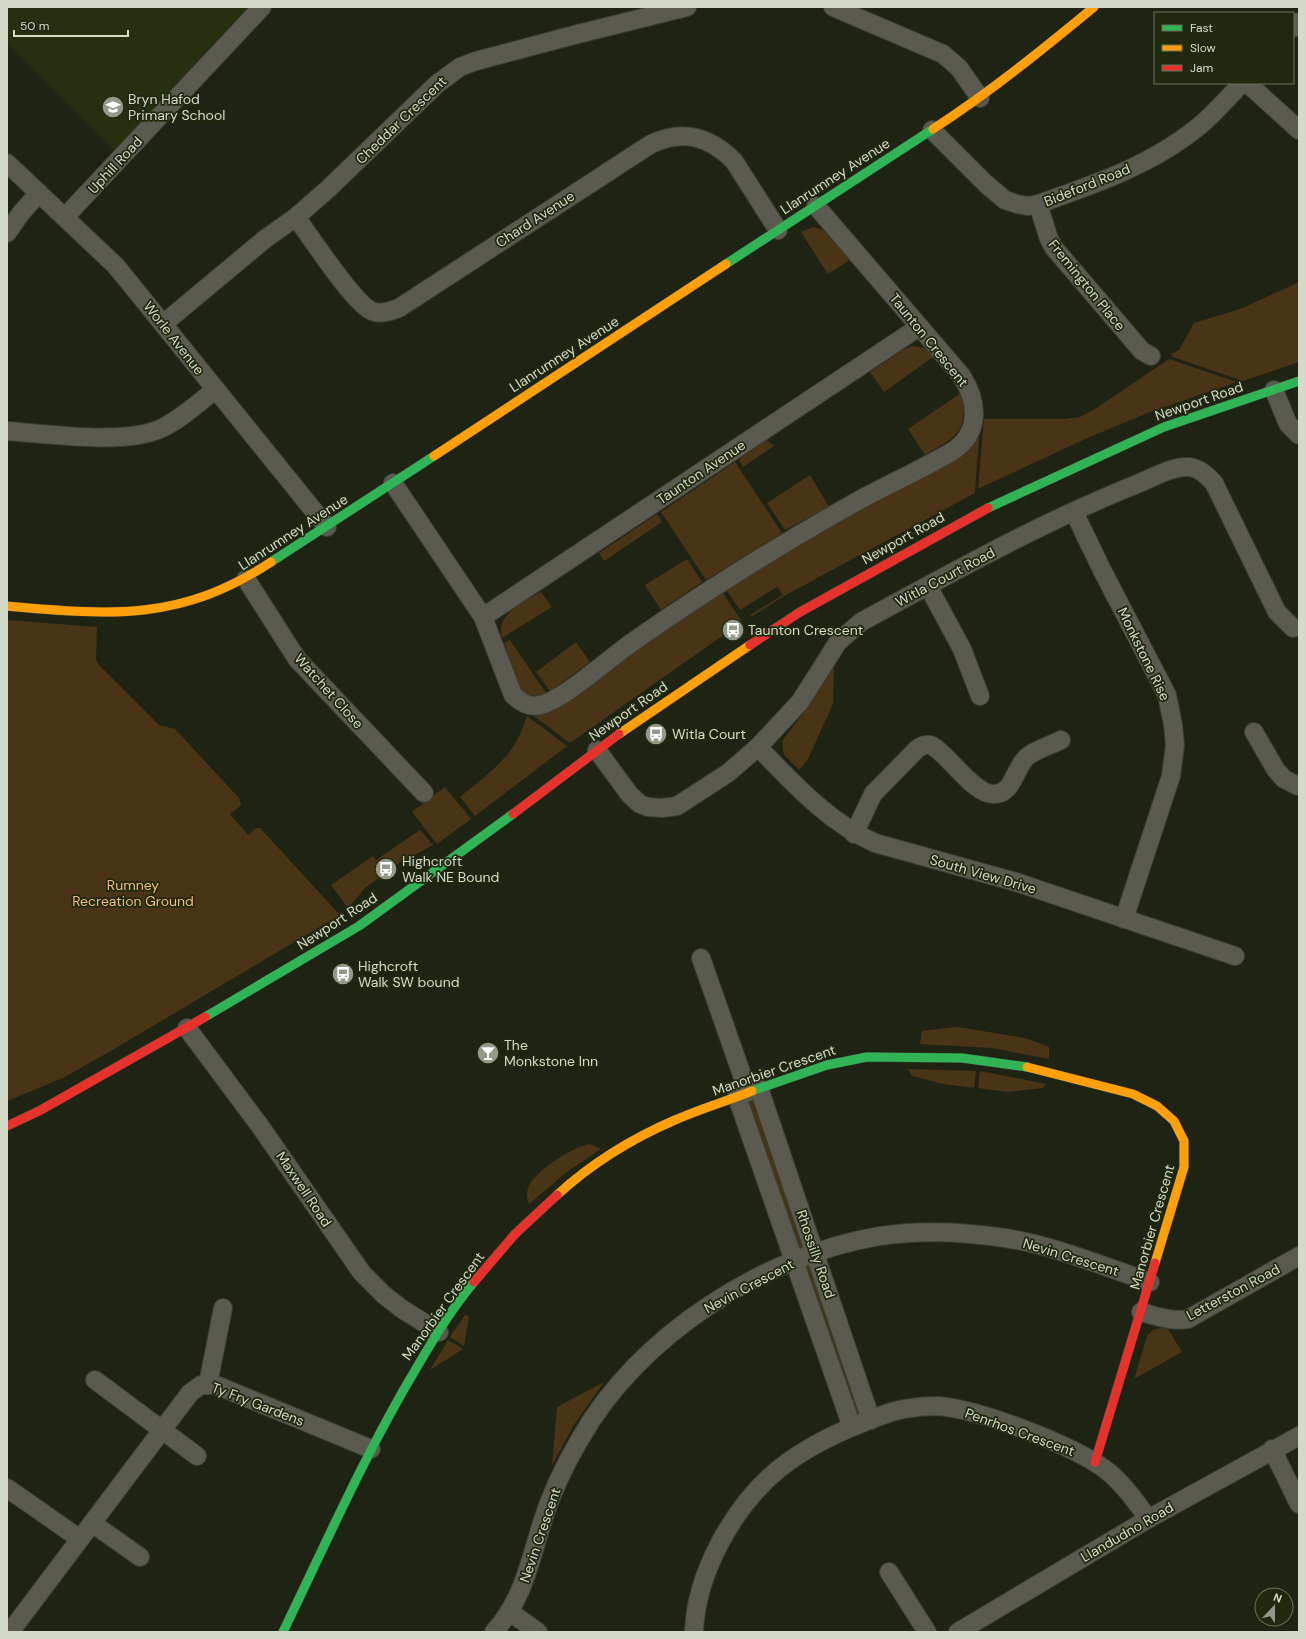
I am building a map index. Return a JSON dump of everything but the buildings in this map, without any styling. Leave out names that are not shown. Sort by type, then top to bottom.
[{"type":"street","name":"Uphill Road","points":[[66,217],[262,7]]},
{"type":"street","name":"Cheddar Crescent","points":[[163,324],[265,239],[296,217],[328,189],[437,84],[460,67],[564,38],[687,7]]},
{"type":"street","points":[[834,7],[943,54],[958,68],[980,98]]},
{"type":"street","name":"Llanrumney Avenue","points":[[7,606],[101,613],[152,611],[206,598],[246,579],[980,98],[1034,57],[1094,7]]},
{"type":"street","name":"Bideford Road","points":[[932,130],[996,193],[1017,204],[1038,204],[1116,175],[1157,154],[1203,123],[1241,84]]},
{"type":"street","points":[[1248,84],[1299,130]]},
{"type":"street","name":"Chard Avenue","points":[[296,217],[357,300],[372,312],[382,313],[399,308],[650,144],[663,138],[691,136],[714,144],[734,161],[778,230]]},
{"type":"street","name":"Worle Avenue","points":[[7,162],[116,266],[327,527]]},
{"type":"street","points":[[7,233],[21,213],[39,193]]},
{"type":"street","name":"Fremington Place","points":[[1038,204],[1049,239],[1054,248],[1142,351],[1151,356]]},
{"type":"street","name":"Taunton Crescent","points":[[394,483],[483,617],[513,696],[520,702],[529,706],[538,706],[557,698],[611,657],[702,593],[856,502],[953,451],[962,445],[972,426],[974,412],[972,396],[961,375],[816,206]]},
{"type":"street","name":"Taunton Avenue","points":[[483,617],[919,327]]},
{"type":"street","name":"Newport Road","points":[[7,1126],[39,1111],[187,1028],[358,926],[453,860],[597,750],[699,678],[800,612],[978,512],[1164,427],[1299,381]]},
{"type":"street","points":[[7,431],[107,437],[137,436],[161,429],[215,390]]},
{"type":"street","points":[[1274,390],[1288,424],[1299,435]]},
{"type":"street","name":"Witla Court Road","points":[[597,750],[630,795],[640,804],[648,807],[662,808],[677,806],[728,773],[758,747],[800,702],[827,658],[848,632],[861,622],[1029,533],[1123,489],[1176,468],[1188,467],[1199,470],[1214,483],[1277,612],[1293,628]]},
{"type":"street","name":"Monkstone Rise","points":[[1074,512],[1102,570],[1167,695],[1173,726],[1174,752],[1171,776],[1124,919]]},
{"type":"street","name":"Watchet Close","points":[[246,579],[298,659],[424,793]]},
{"type":"street","points":[[928,586],[962,649],[980,696]]},
{"type":"street","points":[[1254,732],[1276,770],[1284,779],[1299,788]]},
{"type":"street","points":[[854,834],[873,794],[917,748],[923,745],[933,746],[959,772],[976,786],[992,795],[1001,793],[1010,787],[1019,765],[1029,755],[1061,740]]},
{"type":"street","name":"South View Drive","points":[[758,747],[809,798],[854,834],[894,849],[1016,882],[1235,956]]},
{"type":"street","points":[[701,958],[748,1092]]},
{"type":"street","name":"Maxwell Road","points":[[187,1028],[260,1126],[362,1273],[396,1305],[439,1332]]},
{"type":"street","name":"Manorbier Crescent","points":[[283,1632],[371,1449],[407,1382],[439,1332],[470,1288],[500,1252],[564,1190],[595,1167],[638,1140],[674,1121],[748,1092],[843,1061],[874,1057],[914,1056],[957,1058],[1007,1063],[1109,1087],[1149,1101],[1170,1115],[1178,1126],[1184,1139],[1186,1154],[1181,1180],[1094,1462]]},
{"type":"street","name":"Rhossilly Road","points":[[748,1092],[816,1253],[871,1420]]},
{"type":"street","name":"Rhossilly Road","points":[[748,1092],[794,1261],[852,1427]]},
{"type":"street","name":"Nevin Crescent","points":[[494,1632],[510,1612],[522,1588],[541,1524],[561,1477],[581,1436],[610,1395],[646,1355],[676,1328],[751,1282],[794,1261],[856,1241],[882,1236],[928,1234],[979,1235],[1011,1239],[1054,1248],[1150,1282]]},
{"type":"street","name":"Letterston Road","points":[[1141,1312],[1169,1319],[1182,1320],[1188,1318],[1299,1256]]},
{"type":"street","points":[[208,1384],[223,1308]]},
{"type":"street","points":[[95,1380],[162,1431],[198,1456]]},
{"type":"street","name":"Ty Fry Gardens","points":[[10,1632],[190,1393],[201,1385],[208,1384],[224,1388],[371,1449]]},
{"type":"street","name":"Penrhos Crescent","points":[[694,1632],[701,1592],[711,1563],[729,1529],[745,1506],[780,1468],[809,1448],[852,1427],[911,1408],[940,1406],[956,1409],[1004,1423],[1081,1454],[1094,1462],[1122,1485],[1148,1519]]},
{"type":"street","name":"Llandudno Road","points":[[958,1632],[1148,1519],[1272,1449],[1299,1436]]},
{"type":"street","points":[[1272,1449],[1299,1504]]},
{"type":"street","points":[[7,1488],[80,1539]]},
{"type":"street","points":[[92,1523],[140,1557]]},
{"type":"street","points":[[889,1572],[927,1632]]},
{"type":"street","points":[[510,1612],[538,1632]]},
{"type":"shaded area","name":"Bryn Hafod Primary School","points":[[7,7],[248,7],[114,150],[7,43]]},
{"type":"green space","points":[[813,227],[823,230],[850,260],[828,274],[801,232]]},
{"type":"green space","points":[[1299,282],[1299,362],[1243,381],[1173,357],[1171,354],[1179,350],[1194,323],[1243,308]]},
{"type":"green space","points":[[912,346],[925,348],[933,357],[884,392],[870,372],[904,349]]},
{"type":"green space","points":[[1169,359],[1237,382],[1150,412],[1085,439],[978,489],[984,419],[1063,419],[1080,417],[1095,409]]},
{"type":"green space","points":[[961,393],[963,417],[957,432],[944,444],[925,455],[908,429]]},
{"type":"green space","points":[[980,421],[975,493],[784,596],[751,617],[750,615],[783,595],[777,587],[740,610],[724,587],[864,505]]},
{"type":"green space","points":[[767,440],[774,446],[743,467],[739,460],[740,458]]},
{"type":"green space","points":[[735,462],[782,533],[706,580],[661,512]]},
{"type":"green space","points":[[810,475],[829,507],[785,530],[767,503]]},
{"type":"green space","points":[[657,514],[662,522],[604,561],[599,553]]},
{"type":"green space","points":[[687,559],[702,582],[661,610],[645,585]]},
{"type":"green space","points":[[721,590],[742,622],[570,743],[530,713]]},
{"type":"green space","points":[[541,592],[552,607],[502,638],[501,630],[503,622],[512,610]]},
{"type":"green space","name":"Rumney Recreation Ground","points":[[7,620],[97,627],[96,660],[100,666],[159,725],[175,729],[239,798],[241,805],[230,814],[248,835],[256,828],[260,828],[340,915],[63,1078],[7,1101]]},
{"type":"green space","points":[[510,640],[546,693],[539,696],[533,696],[521,691],[504,643]]},
{"type":"green space","points":[[576,642],[590,662],[550,691],[536,672]]},
{"type":"green space","points":[[834,666],[833,704],[808,759],[799,770],[784,755],[782,741],[811,703]]},
{"type":"green space","points":[[527,716],[567,746],[475,816],[460,797],[493,770],[508,754],[519,736]]},
{"type":"green space","points":[[445,787],[471,819],[437,844],[412,812]]},
{"type":"green space","points":[[420,830],[433,845],[392,867],[390,864],[377,873],[380,877],[366,887],[348,908],[331,885],[373,856],[376,860]]},
{"type":"green space","points":[[957,1027],[1025,1038],[1049,1047],[1049,1059],[992,1048],[920,1044],[922,1031]]},
{"type":"green space","points":[[908,1069],[976,1071],[974,1088],[943,1084],[912,1076]]},
{"type":"green space","points":[[980,1071],[1046,1084],[1043,1088],[1008,1092],[978,1088]]},
{"type":"green space","points":[[754,1099],[804,1248],[798,1249],[747,1102]]},
{"type":"green space","points":[[590,1144],[601,1149],[568,1171],[529,1204],[527,1196],[528,1188],[531,1182],[538,1175],[555,1161],[574,1149]]},
{"type":"green space","points":[[810,1263],[860,1415],[856,1415],[804,1265]]},
{"type":"green space","points":[[465,1315],[469,1316],[464,1346],[450,1337]]},
{"type":"green space","points":[[1160,1328],[1168,1329],[1182,1352],[1134,1379],[1147,1336],[1153,1330]]},
{"type":"green space","points":[[448,1340],[463,1349],[430,1370]]},
{"type":"green space","points":[[604,1382],[574,1425],[552,1465],[557,1407]]},
{"type":"traffic: fast","points":[[726,264],[933,129]]},
{"type":"traffic: fast","points":[[988,508],[1164,427],[1299,381]]},
{"type":"traffic: fast","points":[[271,562],[434,456]]},
{"type":"traffic: fast","points":[[205,1017],[359,926],[513,814]]},
{"type":"traffic: fast","points":[[752,1091],[827,1065],[867,1057],[962,1058],[1027,1067]]},
{"type":"traffic: fast","points":[[283,1632],[347,1498],[398,1399],[444,1323],[474,1282]]},
{"type":"traffic: slow","points":[[933,129],[1015,70],[1094,7]]},
{"type":"traffic: slow","points":[[434,456],[726,264]]},
{"type":"traffic: slow","points":[[7,606],[112,612],[144,610],[175,605],[206,595],[238,581],[271,562]]},
{"type":"traffic: slow","points":[[619,734],[750,645]]},
{"type":"traffic: slow","points":[[1027,1067],[1133,1094],[1157,1106],[1174,1121],[1184,1141],[1184,1167],[1155,1263]]},
{"type":"traffic: slow","points":[[557,1195],[598,1162],[628,1143],[684,1116],[752,1091]]},
{"type":"traffic: jam","points":[[750,645],[800,612],[988,508]]},
{"type":"traffic: jam","points":[[513,814],[619,734]]},
{"type":"traffic: jam","points":[[7,1126],[39,1111],[205,1017]]},
{"type":"traffic: jam","points":[[474,1282],[515,1234],[557,1195]]},
{"type":"traffic: jam","points":[[1095,1462],[1155,1263]]},
{"type":"place","name":"Bryn Hafod Primary School","points":[[113,107]]},
{"type":"place","name":"Taunton Crescent","points":[[733,630]]},
{"type":"place","name":"Witla Court","points":[[656,734]]},
{"type":"place","name":"Highcroft Walk NE Bound","points":[[386,869]]},
{"type":"place","name":"Highcroft Walk SW bound","points":[[343,974]]},
{"type":"place","name":"The Monkstone Inn","points":[[488,1053]]}]
